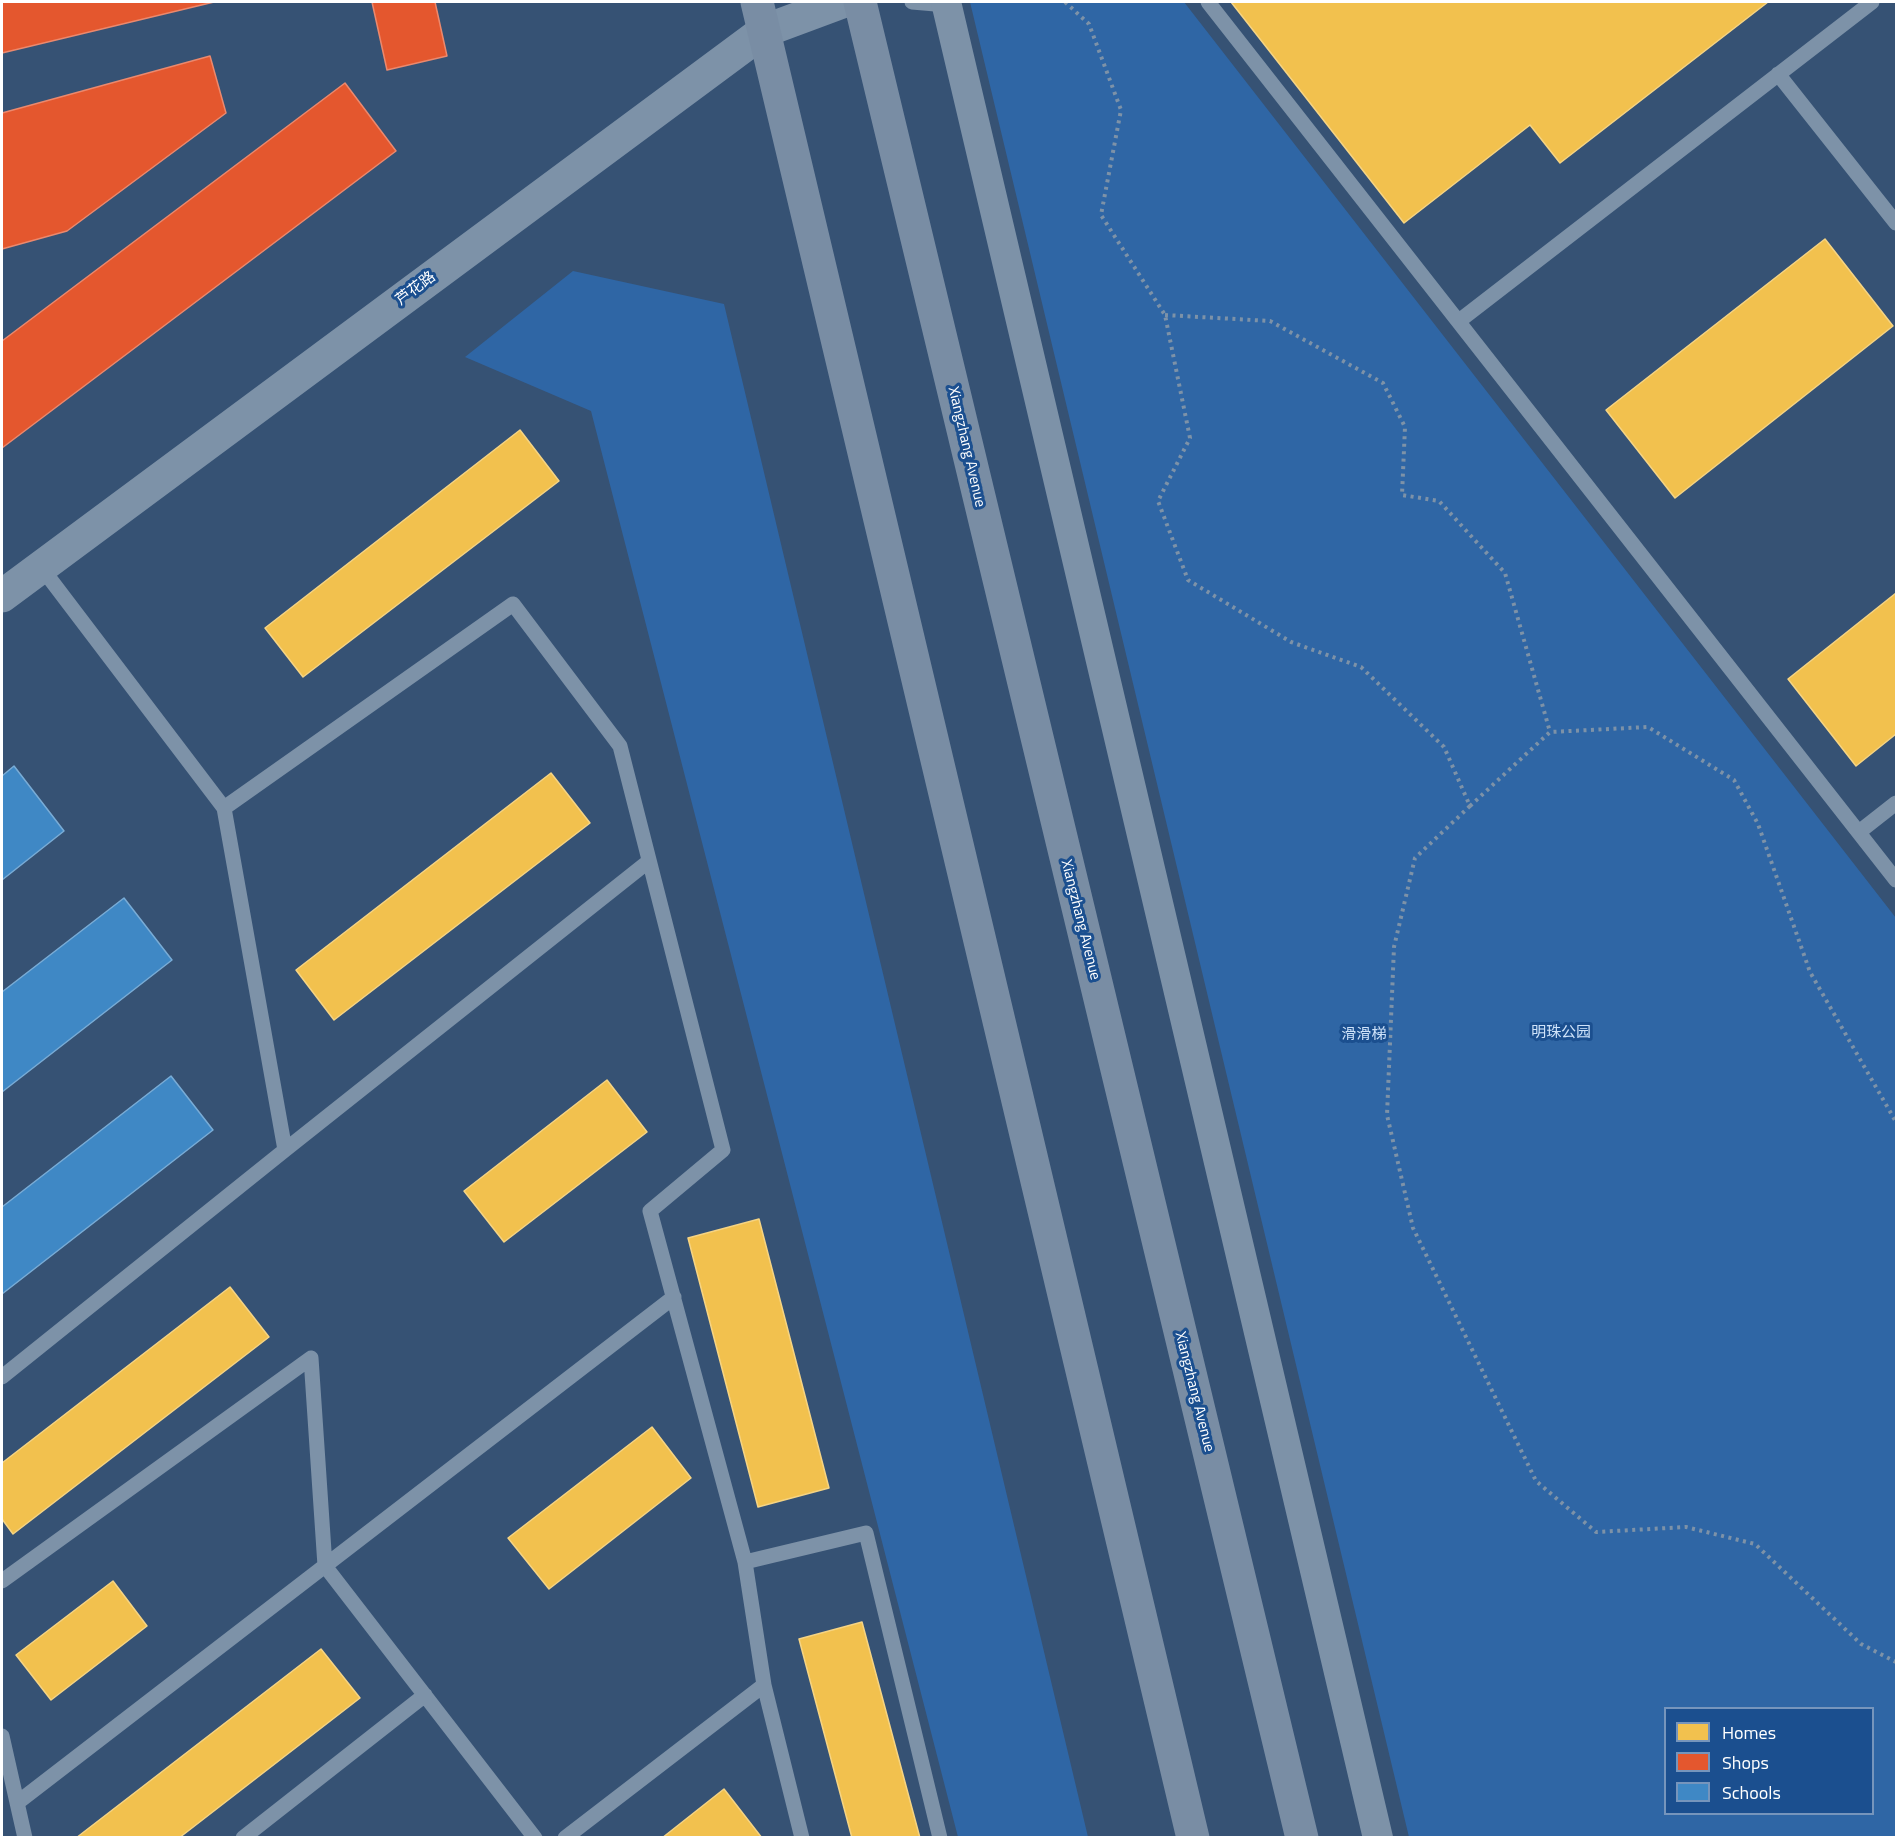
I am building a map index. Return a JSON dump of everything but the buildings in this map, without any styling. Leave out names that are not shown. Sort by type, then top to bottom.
[{"type":"main road","name":"Xiangzhang Avenue","points":[[860,2],[1302,1838]]},
{"type":"main road","points":[[761,16],[1193,1838]]},
{"type":"street","name":"芦花路","points":[[2,596],[761,16],[842,2]]},
{"type":"street","points":[[949,3],[1378,1838]]},
{"type":"lane","points":[[912,2],[949,3]]},
{"type":"lane","points":[[1208,2],[1896,880]]},
{"type":"lane","points":[[1459,321],[1872,2]]},
{"type":"lane","points":[[1778,74],[1896,223]]},
{"type":"lane","points":[[41,567],[224,808],[285,1150]]},
{"type":"lane","points":[[224,808],[513,604],[620,746],[723,1150],[650,1211],[745,1562],[764,1685],[802,1838]]},
{"type":"lane","points":[[1859,832],[1896,803]]},
{"type":"lane","points":[[2,1377],[650,861]]},
{"type":"lane","points":[[17,1803],[674,1297]]},
{"type":"lane","points":[[2,1581],[311,1358],[325,1566],[535,1838]]},
{"type":"lane","points":[[745,1562],[866,1533],[940,1838]]},
{"type":"lane","points":[[565,1838],[764,1685]]},
{"type":"lane","points":[[243,1838],[425,1695]]},
{"type":"lane","points":[[2,1736],[26,1838]]},
{"type":"path","points":[[1065,2],[1089,24],[1121,110],[1101,215],[1165,315],[1190,438],[1158,501],[1188,580],[1292,642],[1361,667],[1444,747],[1470,806]]},
{"type":"path","points":[[1165,315],[1270,321],[1383,383],[1405,427],[1402,495],[1439,501],[1505,573],[1550,732]]},
{"type":"path","points":[[1896,1122],[1810,972],[1758,824],[1734,780],[1647,728],[1550,732],[1415,858],[1394,947],[1387,1115],[1413,1228],[1536,1481],[1596,1532],[1686,1527],[1755,1544],[1860,1644],[1896,1662]]},
{"type":"green space","name":"明珠公园","points":[[970,2],[1184,2],[1896,918],[1896,1837],[1409,1837]]},
{"type":"green space","points":[[573,271],[724,304],[1088,1837],[958,1837],[591,411],[465,357]]},
{"type":"park label","name":"滑滑梯","points":[[1364,1035]]}]
